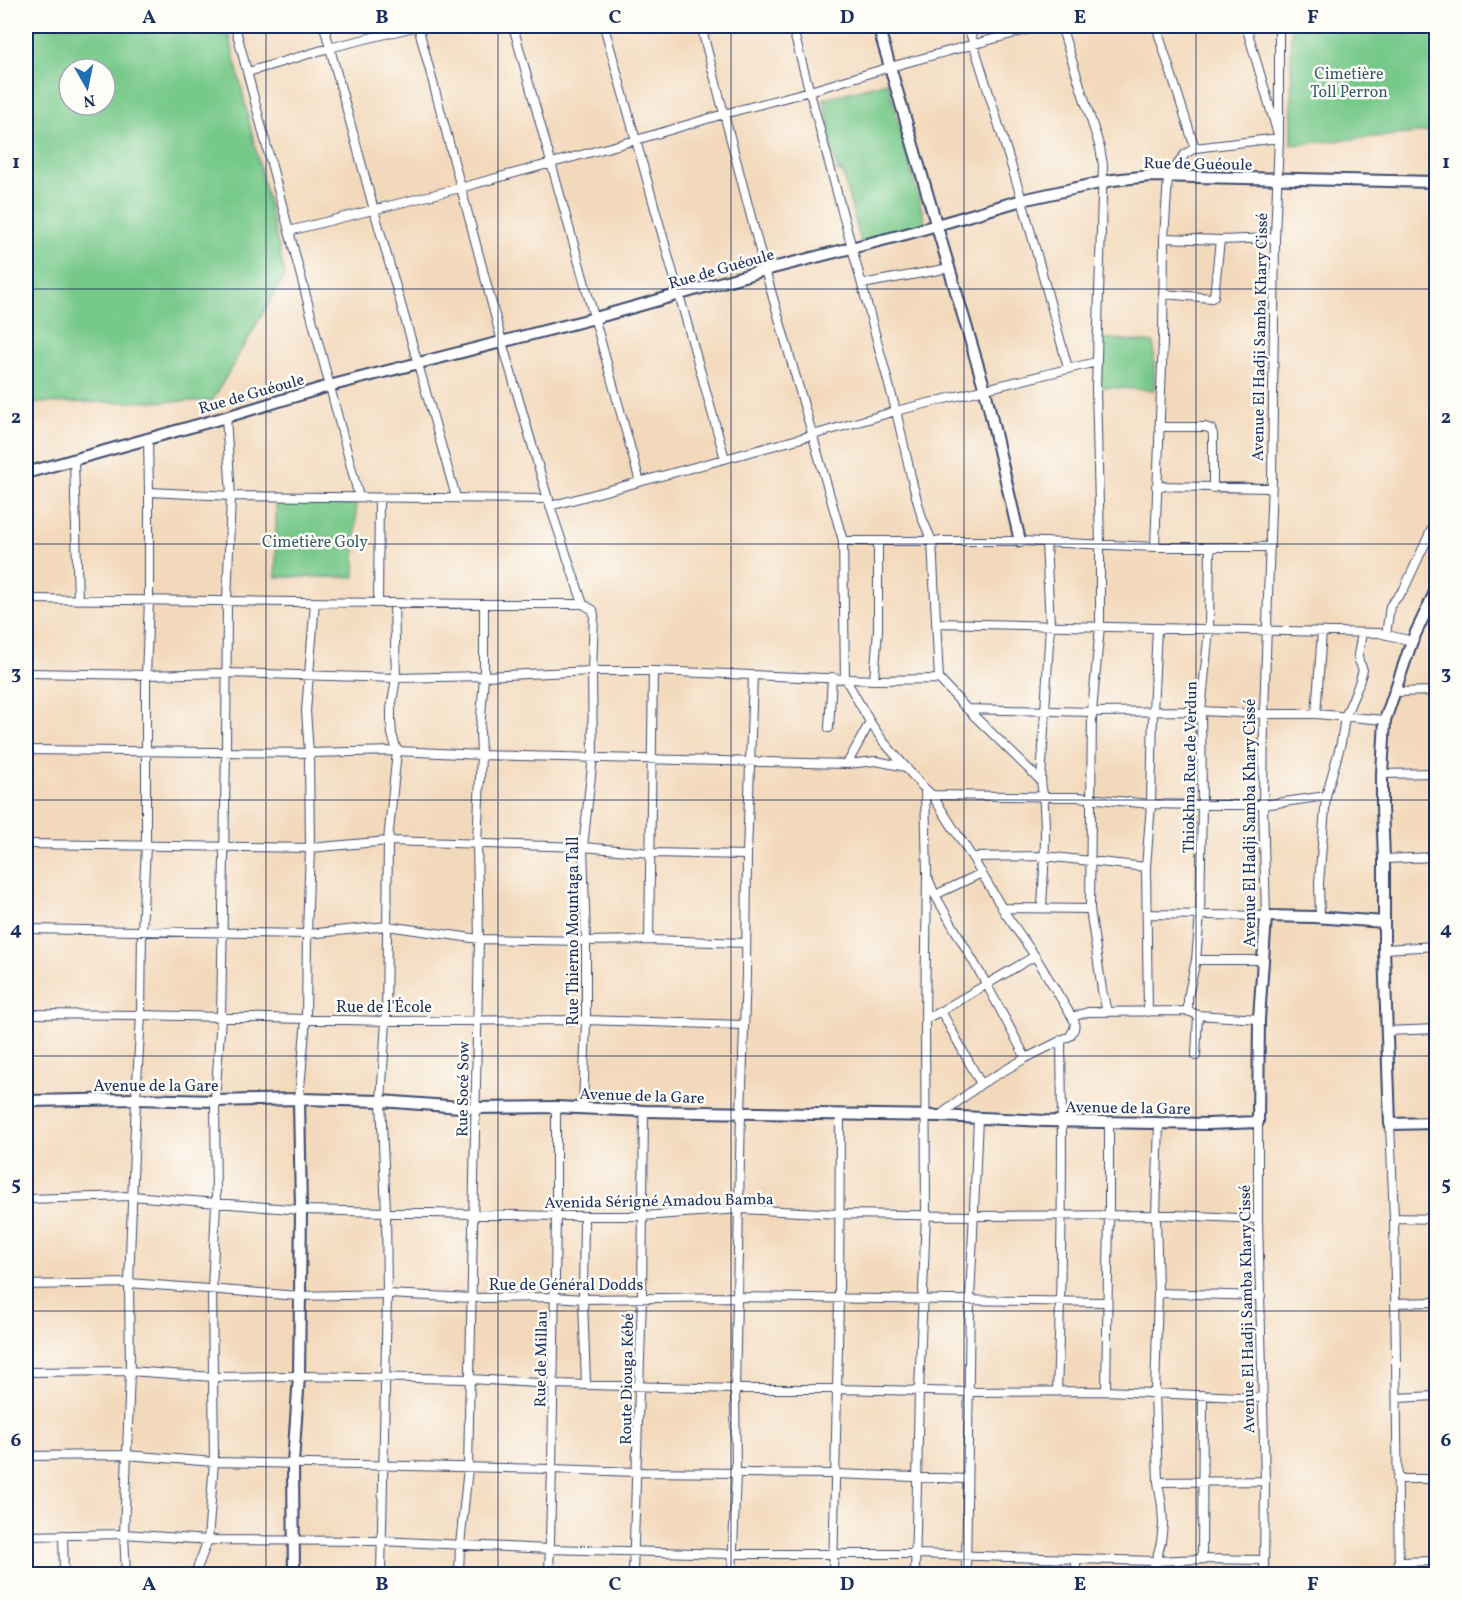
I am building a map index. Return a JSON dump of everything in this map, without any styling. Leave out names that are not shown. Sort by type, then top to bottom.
[{"type":"street","points":[[235,26],[359,497]]},
{"type":"street","points":[[324,26],[456,497]]},
{"type":"street","points":[[26,599],[582,604],[502,342],[418,26],[329,48],[248,72]]},
{"type":"street","points":[[513,26],[640,482]]},
{"type":"street","points":[[604,26],[724,459]]},
{"type":"street","points":[[701,26],[765,270],[843,541],[845,678],[883,741],[928,792],[972,857],[1075,1023],[1070,1036],[981,1084],[939,1116]]},
{"type":"street","points":[[792,26],[896,411],[922,518],[932,541],[939,679],[1041,781]]},
{"type":"street","points":[[879,26],[986,390],[1020,541]]},
{"type":"street","points":[[968,26],[1022,200],[1068,368]]},
{"type":"street","points":[[289,231],[460,188],[1041,26]]},
{"type":"street","points":[[1061,26],[1100,148],[1103,165],[1096,362],[1100,626],[1092,712],[1090,909],[1107,1012]]},
{"type":"street","points":[[1156,26],[1195,148]]},
{"type":"street","points":[[1155,547],[1163,339],[1164,238],[1168,178],[1185,154],[1195,148],[1279,138],[1246,26]]},
{"type":"street","name":"Avenue El Hadji Samba Khary Cissé","points":[[1264,1575],[1265,1481],[1258,1219],[1258,1122],[1259,1019],[1266,916],[1263,805],[1264,714],[1279,138],[1279,26]]},
{"type":"street","name":"Rue de Guéoule","points":[[26,473],[329,386],[678,296],[1022,200],[1113,180],[1150,176],[1437,182]]},
{"type":"street","points":[[1164,238],[1220,240],[1275,238]]},
{"type":"street","points":[[1163,294],[1212,298],[1220,240]]},
{"type":"street","points":[[862,284],[950,268]]},
{"type":"street","points":[[149,492],[231,496],[456,497],[550,502],[640,482],[896,411],[1096,362]]},
{"type":"street","points":[[195,1575],[208,1540],[214,1462],[212,1290],[216,1204],[215,1101],[221,1017],[227,602],[231,496],[226,417]]},
{"type":"street","points":[[1160,427],[1211,429],[1213,434],[1213,488]]},
{"type":"street","points":[[126,1575],[124,1534],[130,1371],[129,1283],[146,846],[148,438]]},
{"type":"street","points":[[74,460],[78,600]]},
{"type":"street","points":[[1156,486],[1270,488]]},
{"type":"street","points":[[378,603],[379,498]]},
{"type":"street","points":[[1386,635],[1390,606],[1404,589],[1437,520]]},
{"type":"street","points":[[843,541],[1020,541],[1155,547],[1270,547]]},
{"type":"street","points":[[874,680],[878,630],[878,541]]},
{"type":"street","points":[[1042,908],[1044,796],[1041,781],[1050,625],[1046,542]]},
{"type":"street","name":"Thiokhna Rue de Verdun","points":[[1188,1011],[1200,915],[1201,711],[1209,628],[1210,547]]},
{"type":"street","points":[[1399,1575],[1394,1218],[1384,949],[1382,774],[1385,720],[1412,641],[1437,590]]},
{"type":"street","points":[[294,1575],[293,1463],[299,1376],[301,1210],[299,1099],[306,1019],[310,848],[306,711],[315,603]]},
{"type":"street","points":[[381,1575],[387,1294],[381,1101],[386,1021],[388,841],[397,751],[391,721],[396,678],[394,603]]},
{"type":"street","name":"Rue Socé Sow","points":[[459,1575],[468,1468],[479,939],[477,844],[484,676],[484,604]]},
{"type":"street","name":"Rue Thierno Mountaga Tall","points":[[582,604],[592,610],[594,615],[593,758],[584,847],[586,1020],[583,1109]]},
{"type":"street","points":[[936,623],[1362,633],[1386,635],[1412,641]]},
{"type":"street","points":[[1148,1012],[1146,867],[1151,804],[1157,628]]},
{"type":"street","points":[[1316,714],[1322,632]]},
{"type":"street","points":[[1320,917],[1319,883],[1326,796],[1346,717],[1363,670],[1358,655],[1362,633]]},
{"type":"street","points":[[26,672],[146,675],[226,673],[396,678],[653,671],[874,680],[939,679]]},
{"type":"street","points":[[649,940],[653,671]]},
{"type":"street","points":[[732,1575],[736,1474],[735,1389],[743,1025],[753,675]]},
{"type":"street","points":[[829,728],[832,677]]},
{"type":"street","points":[[1395,692],[1437,691]]},
{"type":"street","points":[[967,709],[1316,714],[1385,720]]},
{"type":"street","points":[[847,764],[870,722]]},
{"type":"street","points":[[26,750],[309,753],[397,751],[847,764],[876,761],[906,767]]},
{"type":"street","points":[[1382,774],[1437,773]]},
{"type":"street","points":[[928,792],[1202,805],[1263,805],[1326,796]]},
{"type":"street","points":[[915,1575],[926,1214],[925,1019],[928,792]]},
{"type":"street","points":[[26,844],[310,848],[388,841],[747,855]]},
{"type":"street","points":[[972,857],[1044,856],[1146,867]]},
{"type":"street","points":[[1384,859],[1437,857]]},
{"type":"street","points":[[935,895],[982,873]]},
{"type":"street","points":[[927,874],[935,895],[1026,1058]]},
{"type":"street","points":[[1002,908],[1090,909]]},
{"type":"street","points":[[1148,914],[1320,917],[1384,922]]},
{"type":"street","points":[[26,929],[307,934],[387,926],[479,939],[746,943]]},
{"type":"street","points":[[1384,949],[1437,946]]},
{"type":"street","points":[[925,1019],[1035,956]]},
{"type":"street","points":[[1196,960],[1262,960]]},
{"type":"street","points":[[941,1011],[981,1084]]},
{"type":"street","points":[[1072,1017],[1088,1012],[1188,1011],[1198,1015],[1259,1019]]},
{"type":"street","name":"Rue de l'École","points":[[26,1014],[386,1021],[586,1020],[743,1025]]},
{"type":"street","points":[[1196,1056],[1198,1015]]},
{"type":"street","points":[[1387,1031],[1437,1029]]},
{"type":"street","points":[[1057,1392],[1061,1302],[1060,1040]]},
{"type":"street","name":"Avenue de la Gare","points":[[26,1101],[299,1099],[381,1101],[474,1108],[556,1107],[644,1112],[939,1116],[1208,1125],[1258,1122]]},
{"type":"street","name":"Rue de Millau","points":[[549,1575],[556,1107]]},
{"type":"street","name":"Route Diouga Kébé","points":[[633,1575],[642,1297],[644,1112]]},
{"type":"street","points":[[833,1575],[839,1299],[840,1114]]},
{"type":"street","points":[[966,1575],[970,1301],[978,1119]]},
{"type":"street","points":[[1106,1391],[1109,1122]]},
{"type":"street","points":[[1155,1575],[1163,1524],[1158,1482],[1155,1392],[1159,1123]]},
{"type":"street","points":[[1390,1124],[1437,1123]]},
{"type":"street","name":"Avenida Sérigné Amadou Bamba","points":[[26,1200],[132,1196],[301,1210],[556,1216],[643,1216],[740,1209],[840,1214],[1176,1215],[1258,1219]]},
{"type":"street","points":[[584,1216],[583,1299],[586,1384]]},
{"type":"street","points":[[1394,1218],[1437,1219]]},
{"type":"street","name":"Rue de Général Dodds","points":[[26,1285],[129,1283],[299,1296],[387,1294],[472,1298],[583,1299],[738,1296],[1107,1302]]},
{"type":"street","points":[[1158,1293],[1261,1296]]},
{"type":"street","points":[[1395,1303],[1437,1302]]},
{"type":"street","points":[[26,1372],[130,1371],[213,1377],[470,1379],[553,1384],[735,1389],[1155,1392],[1263,1398]]},
{"type":"street","points":[[1202,1558],[1203,1395]]},
{"type":"street","points":[[1396,1398],[1437,1396]]},
{"type":"street","points":[[26,1456],[126,1455],[214,1462],[736,1474],[836,1474],[967,1479]]},
{"type":"street","points":[[1397,1479],[1437,1479]]},
{"type":"street","points":[[1158,1482],[1265,1481]]},
{"type":"street","points":[[26,1536],[124,1534],[208,1540],[381,1541],[732,1554],[916,1554],[1156,1561],[1202,1558],[1264,1560]]},
{"type":"street","points":[[63,1535],[64,1575]]},
{"type":"street","points":[[1076,1559],[1076,1575]]},
{"type":"street","points":[[1399,1562],[1437,1561]]},
{"type":"green space","points":[[26,26],[227,26],[285,275],[212,401],[26,403]]},
{"type":"green space","name":"Cimetière Toll Perron","points":[[1291,26],[1436,26],[1436,131],[1292,145]]},
{"type":"green space","points":[[888,82],[926,226],[861,243],[842,171],[838,172],[823,99]]},
{"type":"green space","points":[[1100,338],[1154,343],[1154,390],[1100,387]]},
{"type":"green space","name":"Cimetière Goly","points":[[276,503],[356,505],[355,577],[276,577]]}]
